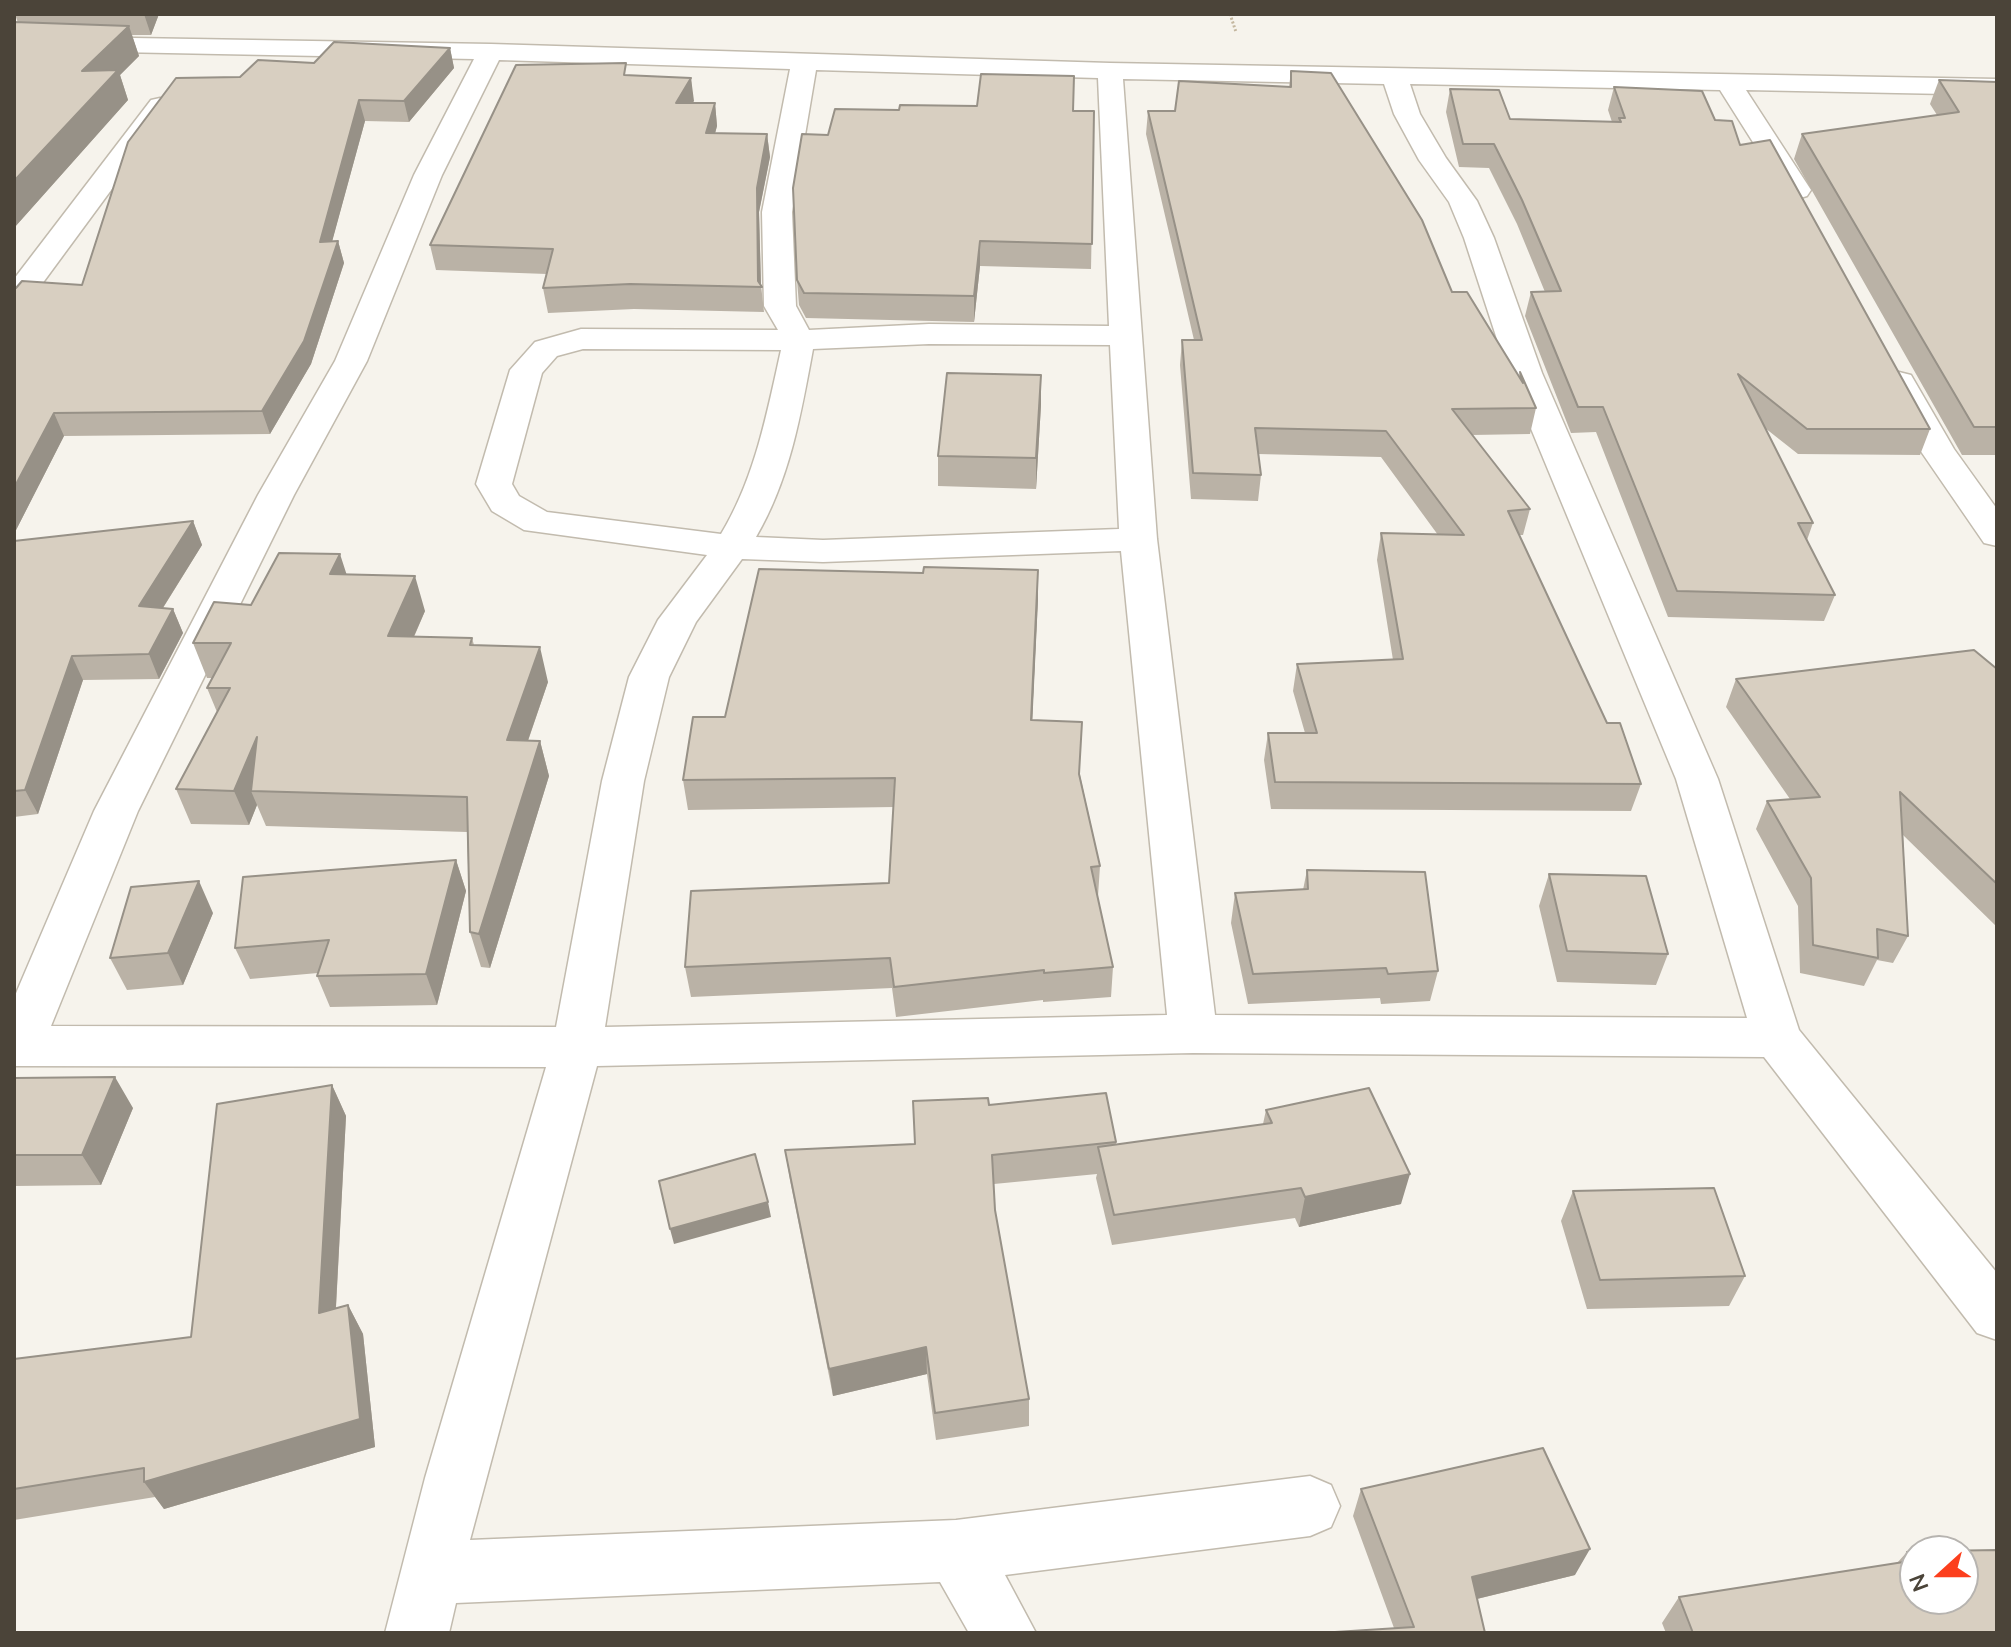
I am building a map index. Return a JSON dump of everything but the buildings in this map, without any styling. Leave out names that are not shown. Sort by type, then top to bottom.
[{"type":"street","points":[[14,43],[491,52],[1110,71],[1997,87]]},
{"type":"street","points":[[14,300],[205,46]]},
{"type":"street","points":[[491,52],[470,87],[428,175],[351,361],[276,495],[116,811],[16,1046],[577,1047],[1193,1034],[1777,1038]]},
{"type":"street","points":[[417,1633],[577,1047],[623,781],[649,677],[678,620],[732,547],[749,518],[778,443],[799,340],[780,306],[777,212],[804,63]]},
{"type":"street","points":[[1110,71],[1138,539],[1193,1034]]},
{"type":"street","points":[[1394,76],[1407,114],[1433,160],[1463,201],[1479,238],[1525,373],[1697,779],[1777,1038],[1997,1315]]},
{"type":"street","points":[[1727,81],[1811,216]]},
{"type":"street","points":[[1126,336],[929,334],[799,340],[581,339],[546,349],[526,370],[494,484],[505,503],[537,522],[732,547],[823,551],[1138,539]]},
{"type":"street","points":[[1888,362],[1937,450],[1997,535]]},
{"type":"street","points":[[431,1573],[956,1551],[1310,1506]]},
{"type":"street","points":[[956,1551],[1004,1633]]}]
